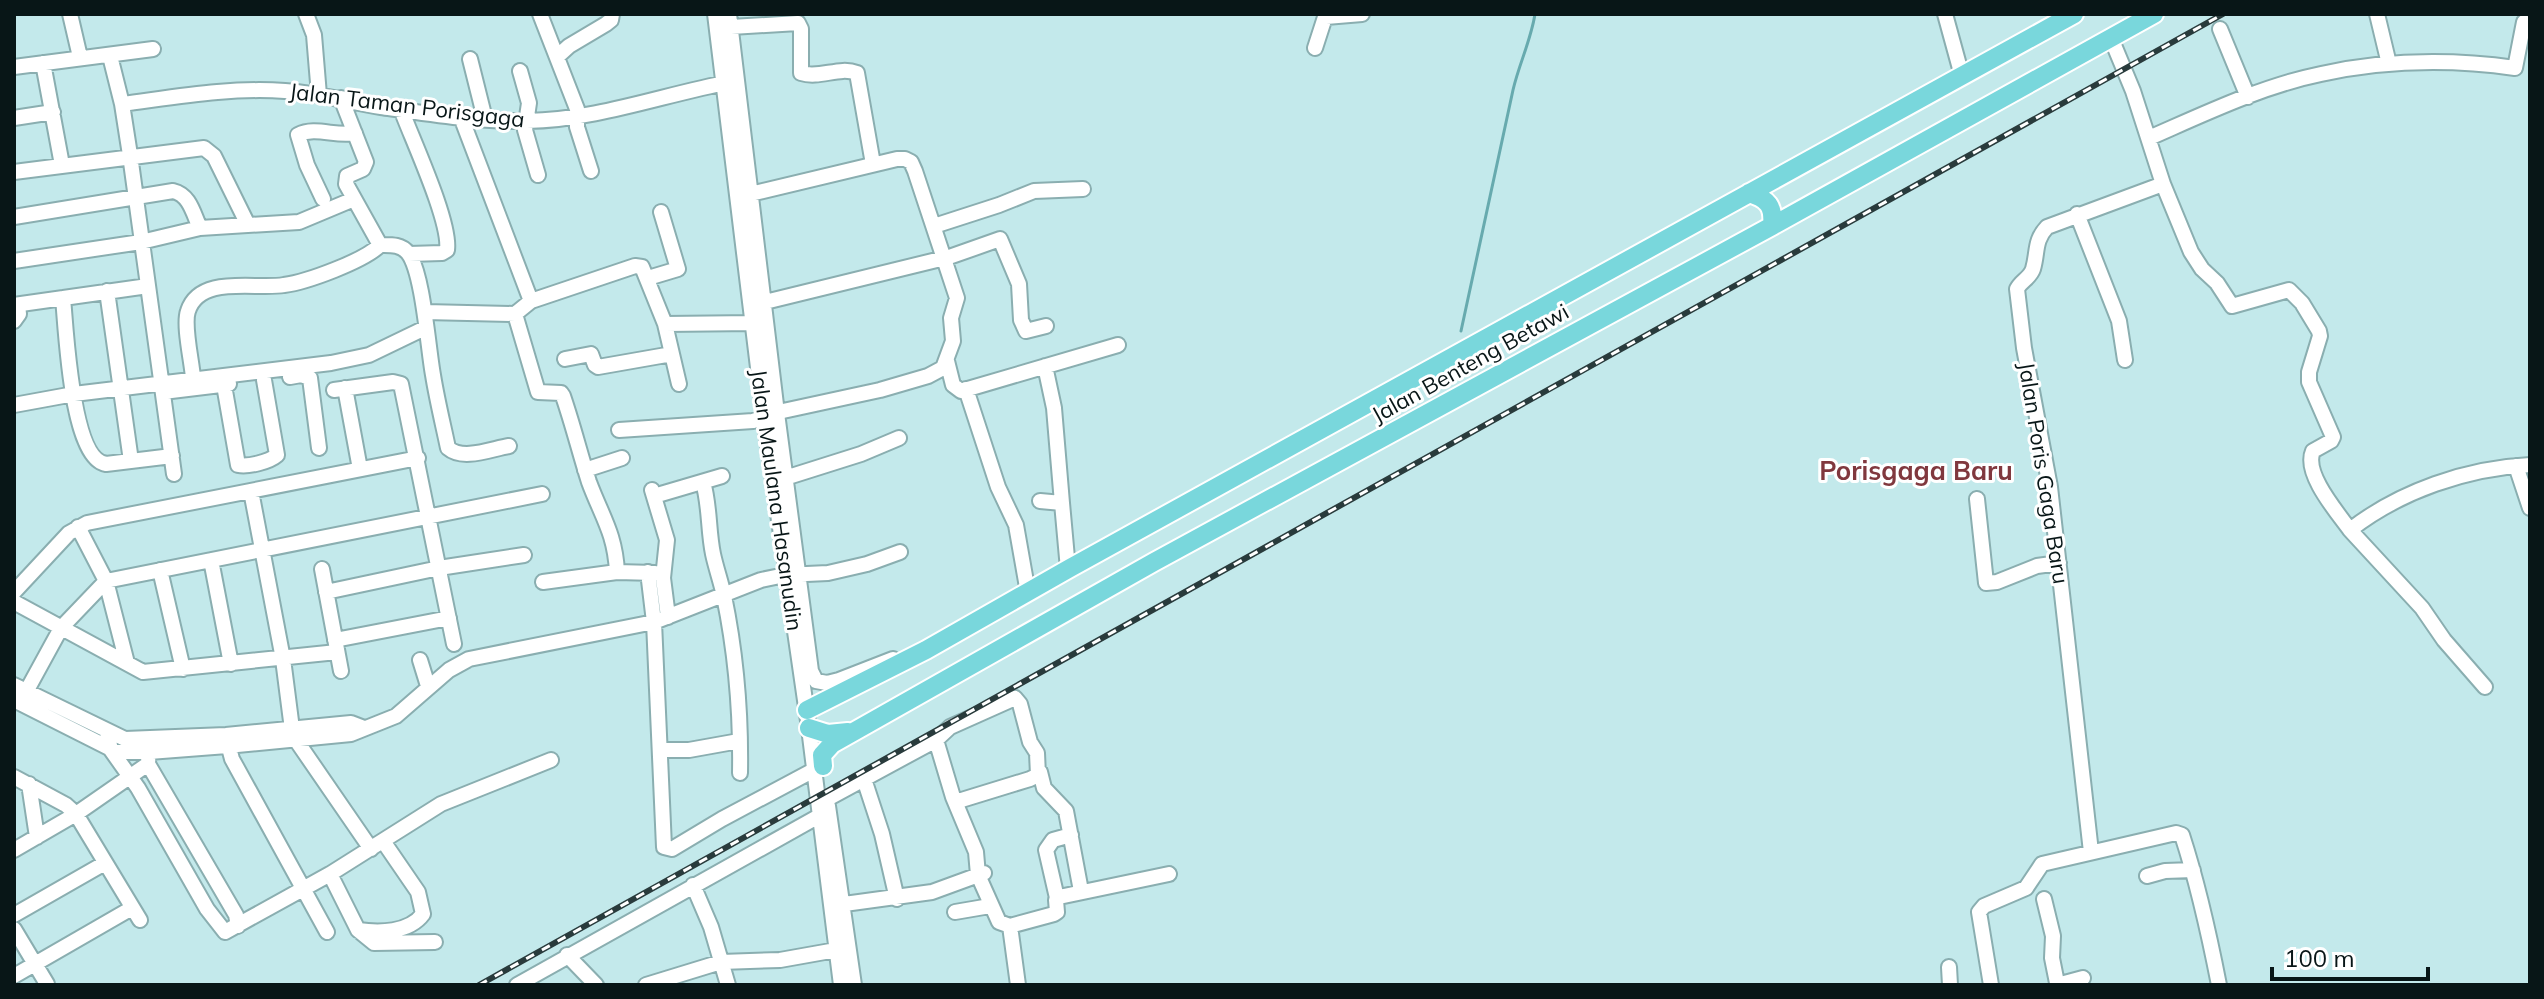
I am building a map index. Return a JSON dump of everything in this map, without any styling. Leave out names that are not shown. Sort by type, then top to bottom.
[{"type":"main road","name":"Jalan Benteng Betawi","points":[[808,719],[1068,569],[1780,181],[2074,14]]},
{"type":"main road","name":"Jalan Benteng Betawi","points":[[819,768],[825,750],[1026,633],[2154,14]]},
{"type":"main road","points":[[1780,181],[1782,216]]},
{"type":"main road","points":[[1754,194],[1782,216]]},
{"type":"main road","points":[[1133,535],[1148,544],[1154,562]]},
{"type":"main road","points":[[1010,604],[1024,611],[1030,626],[1026,633]]},
{"type":"main road","points":[[808,719],[828,734],[855,731]]},
{"type":"street","points":[[70,14],[80,57]]},
{"type":"street","points":[[306,14],[314,35],[319,95]]},
{"type":"street","points":[[540,14],[577,109],[577,127],[591,171]]},
{"type":"street","points":[[558,56],[606,24],[612,14]]},
{"type":"street","name":"Jalan Maulana Hasanudin","points":[[715,14],[756,194],[754,323],[779,413],[791,575],[811,671],[820,683],[839,680],[926,650]]},
{"type":"street","points":[[1315,48],[1326,15],[1362,14]]},
{"type":"street","points":[[1945,14],[1962,76]]},
{"type":"street","points":[[2377,14],[2389,64]]},
{"type":"street","points":[[730,21],[794,21],[801,27],[801,73],[819,75],[843,70],[857,73],[873,164]]},
{"type":"street","name":"Jalan Maulana Hasanudin","points":[[730,21],[730,82]]},
{"type":"street","points":[[2149,138],[2248,97],[2318,74],[2389,64],[2474,62],[2515,68],[2527,23],[2507,22]]},
{"type":"street","points":[[2220,29],[2248,97]]},
{"type":"street","points":[[2111,38],[2163,184],[2196,262],[2217,283],[2232,306],[2289,290],[2314,320],[2320,336],[2309,382],[2333,437],[2313,451],[2311,462],[2320,488],[2350,530],[2412,597],[2485,687]]},
{"type":"street","points":[[14,67],[153,49]]},
{"type":"street","points":[[110,56],[130,155],[174,474]]},
{"type":"street","points":[[470,59],[485,119]]},
{"type":"street","points":[[43,63],[62,165]]},
{"type":"street","points":[[520,71],[529,103],[525,130],[538,175]]},
{"type":"street","name":"Jalan Taman Porisgaga","points":[[122,104],[237,90],[319,95],[461,117],[525,121],[577,118],[730,82]]},
{"type":"street","points":[[341,98],[366,162],[363,169],[346,179],[380,245]]},
{"type":"street","points":[[193,378],[186,319],[194,300],[201,295],[224,287],[282,286],[359,261],[380,245],[398,246],[409,254],[442,253],[447,250],[443,221],[401,109]]},
{"type":"street","points":[[14,118],[53,112]]},
{"type":"street","points":[[461,117],[531,301]]},
{"type":"street","points":[[323,199],[307,165],[298,135],[308,130],[327,134],[355,133]]},
{"type":"street","points":[[14,172],[198,146],[214,156],[248,225]]},
{"type":"street","points":[[619,430],[753,421],[880,390],[928,376],[943,368],[953,341],[951,318],[958,302],[911,162],[897,159],[756,194]]},
{"type":"street","name":"Jalan Poris Gaga Baru","points":[[2091,852],[2050,487],[2024,348],[2017,289],[2033,268],[2038,237],[2047,227],[2163,184]]},
{"type":"street","points":[[934,226],[1034,191],[1083,189]]},
{"type":"street","points":[[14,217],[173,191],[183,194],[200,228]]},
{"type":"street","points":[[14,261],[141,242],[200,228],[282,225],[310,219],[354,199]]},
{"type":"street","points":[[648,278],[678,269],[661,212]]},
{"type":"street","points":[[2077,214],[2119,321],[2125,360]]},
{"type":"street","points":[[775,300],[1001,240],[1019,284],[1021,320],[1026,331],[1046,326]]},
{"type":"street","points":[[409,254],[425,312],[425,328],[448,448],[462,455],[509,446]]},
{"type":"street","points":[[425,312],[515,314],[531,301],[635,266],[642,267],[665,324],[679,384]]},
{"type":"street","name":"Jalan Maulana Hasanudin","points":[[754,274],[775,300],[779,413],[791,575],[808,719],[819,768],[837,906],[854,985]]},
{"type":"street","points":[[14,321],[19,314],[16,305],[148,286]]},
{"type":"street","points":[[107,291],[131,461]]},
{"type":"street","points":[[63,298],[80,429],[98,462],[106,464],[172,456]]},
{"type":"street","points":[[515,314],[535,388],[540,393],[562,394],[585,470],[611,530],[617,572]]},
{"type":"street","points":[[665,324],[754,323]]},
{"type":"street","points":[[162,387],[193,378],[347,360],[369,355],[425,328]]},
{"type":"street","points":[[947,361],[953,385],[959,390],[1118,345]]},
{"type":"street","points":[[565,359],[591,354],[598,367],[672,354]]},
{"type":"street","points":[[1045,366],[1054,408],[1068,569]]},
{"type":"street","points":[[14,405],[121,388],[224,385],[301,375],[310,378],[319,448]]},
{"type":"street","points":[[224,385],[238,465],[243,466],[277,455],[264,380]]},
{"type":"street","points":[[360,469],[339,389],[393,382],[401,384],[454,644]]},
{"type":"street","points":[[966,389],[998,487],[1016,525],[1028,593]]},
{"type":"street","points":[[785,478],[861,454],[899,438]]},
{"type":"street","points":[[14,592],[38,564],[78,527],[418,458]]},
{"type":"street","points":[[585,470],[622,458]]},
{"type":"street","points":[[2350,530],[2389,503],[2416,491],[2523,465],[2530,508]]},
{"type":"street","points":[[722,476],[653,493],[667,540],[656,572],[661,620],[663,845],[669,850],[819,768]]},
{"type":"street","points":[[703,482],[709,504],[713,554],[733,650],[740,773]]},
{"type":"street","points":[[251,491],[294,734],[377,845],[418,892],[423,914],[418,920],[377,933],[358,930]]},
{"type":"street","points":[[19,695],[61,628],[106,581],[542,494]]},
{"type":"street","points":[[1977,499],[1986,583],[1997,582],[2037,566],[2059,563]]},
{"type":"street","points":[[1040,501],[1062,503]]},
{"type":"street","points":[[78,527],[106,581],[127,663]]},
{"type":"street","points":[[111,750],[149,752],[294,734],[351,734],[396,716],[428,686],[459,664],[489,654],[661,620],[723,593],[791,575],[828,573],[900,552]]},
{"type":"street","points":[[326,592],[439,568],[524,555]]},
{"type":"street","points":[[211,560],[231,664]]},
{"type":"street","points":[[322,569],[341,671]]},
{"type":"street","points":[[160,570],[183,669]]},
{"type":"street","points":[[543,582],[617,572],[656,572]]},
{"type":"street","points":[[14,602],[143,672],[283,659],[449,618]]},
{"type":"street","points":[[420,660],[428,686]]},
{"type":"street","points":[[19,695],[149,752],[232,907],[239,921],[238,926]]},
{"type":"street","points":[[19,695],[111,750],[131,777],[221,930],[228,931],[305,889],[441,804],[551,760]]},
{"type":"street","points":[[524,983],[567,955],[824,809],[864,779],[936,740],[950,727],[1015,698],[1020,704],[1030,742],[1037,753],[1044,788],[1066,811],[1081,891]]},
{"type":"street","points":[[107,732],[111,750]]},
{"type":"street","points":[[936,740],[955,802],[976,852],[990,906],[999,922],[1010,926],[1057,912],[1057,898],[1046,850],[1053,840],[1071,835]]},
{"type":"street","points":[[227,741],[241,777],[327,932]]},
{"type":"street","points":[[660,750],[689,750],[739,741]]},
{"type":"street","points":[[14,850],[131,777],[149,752]]},
{"type":"street","points":[[955,802],[1030,779],[1040,772]]},
{"type":"street","points":[[14,777],[66,805],[76,814],[136,914],[14,976]]},
{"type":"street","points":[[864,779],[882,834],[897,899]]},
{"type":"street","points":[[29,784],[37,837]]},
{"type":"street","points":[[1991,985],[1979,912],[1984,906],[2026,888],[2042,864],[2176,833],[2182,835],[2193,870],[2219,985]]},
{"type":"street","points":[[14,915],[105,863]]},
{"type":"street","points":[[2147,876],[2165,871],[2193,870]]},
{"type":"street","points":[[330,874],[358,930],[374,943],[435,942]]},
{"type":"street","points":[[837,906],[932,892],[981,874]]},
{"type":"street","points":[[1057,898],[1169,874]]},
{"type":"street","points":[[693,885],[711,927],[728,985]]},
{"type":"street","points":[[2044,899],[2053,936],[2052,958],[2057,984],[2083,978]]},
{"type":"street","name":"Jalan Maulana Hasanudin","points":[[837,906],[836,950],[841,985]]},
{"type":"street","points":[[955,912],[990,906]]},
{"type":"street","points":[[1010,926],[1018,985]]},
{"type":"street","points":[[14,929],[47,984]]},
{"type":"street","points":[[646,985],[721,962],[780,960],[836,950]]},
{"type":"street","points":[[567,955],[596,985]]},
{"type":"street","points":[[1949,967],[1950,985]]},
{"type":"waterway","points":[[1461,331],[1513,90],[1535,14]]},
{"type":"railway","points":[[479,985],[2223,14]]},
{"type":"district","name":"Porisgaga Baru","points":[[1916,471]]}]
